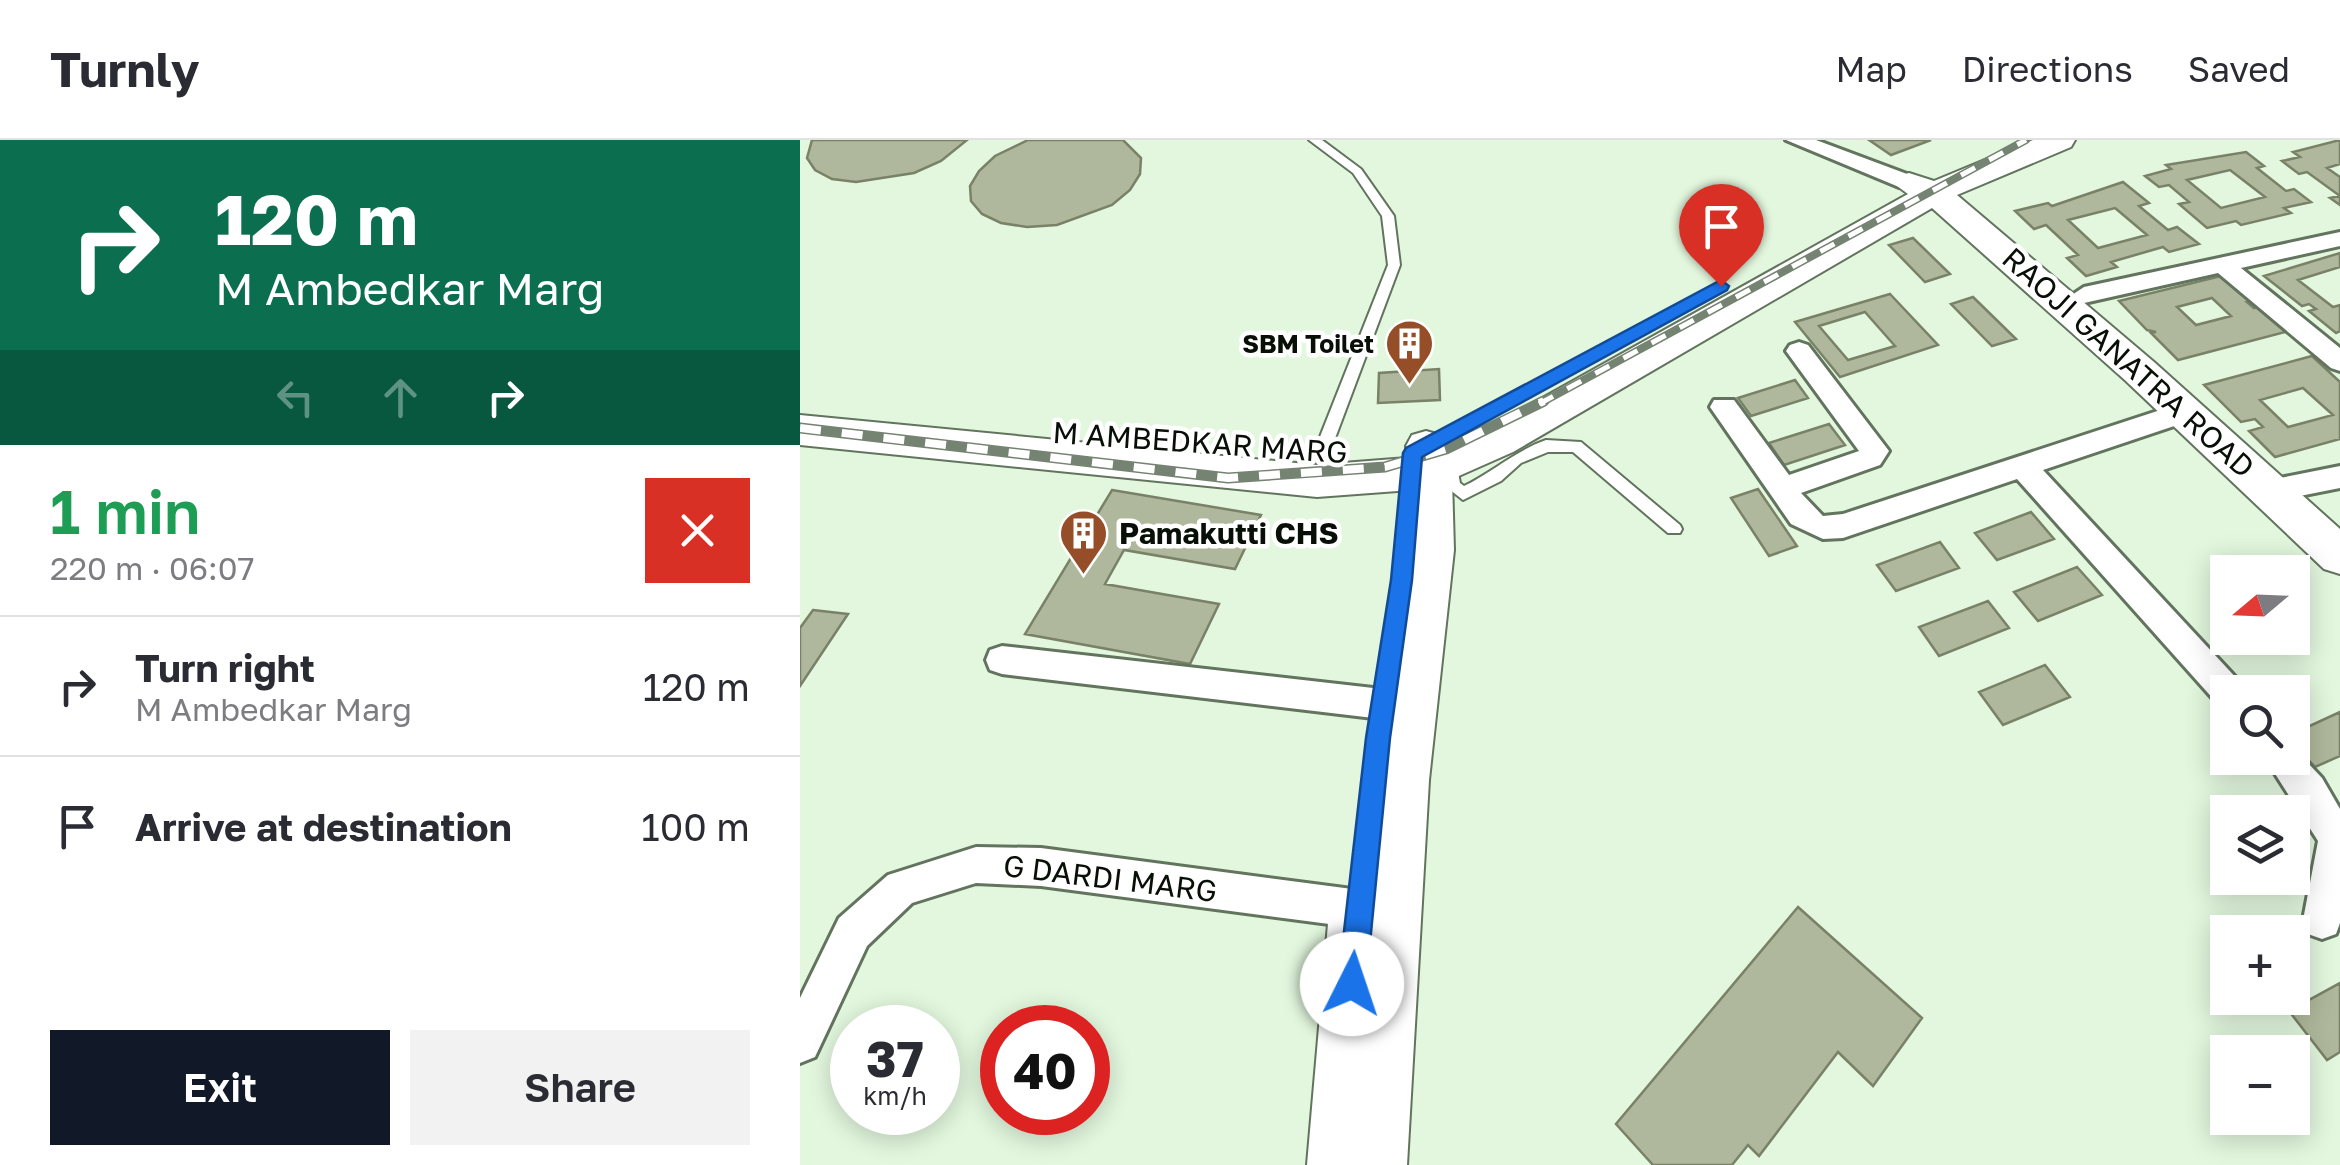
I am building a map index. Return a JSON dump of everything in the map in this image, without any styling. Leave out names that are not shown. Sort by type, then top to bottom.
[{"type":"main road","points":[[800,430],[1316,481],[1426,461],[1499,441],[2002,140]]},
{"type":"main road","points":[[1920,188],[2060,140]]},
{"type":"main road","name":"RAOJI GANATRA ROAD","points":[[1920,188],[2064,300],[2340,556]]},
{"type":"main road","name":"M AMBEDKAR MARG","points":[[800,404],[1134,442],[1426,461]]},
{"type":"main road","points":[[1339,1165],[1374,911],[1397,703],[1402,580],[1426,461]]},
{"type":"main road","points":[[1374,911],[1375,1165]]},
{"type":"street","points":[[1797,140],[1920,188]]},
{"type":"street","points":[[2084,296],[2220,263],[2340,240]]},
{"type":"street","points":[[2220,263],[2340,362]]},
{"type":"street","points":[[1786,492],[1789,486],[1870,458],[1875,451],[1799,352]]},
{"type":"street","points":[[1724,407],[1808,525],[1828,530],[2188,411]]},
{"type":"street","points":[[2023,467],[2213,675]]},
{"type":"street","points":[[2270,490],[2340,477]]},
{"type":"street","points":[[1002,660],[1397,703]]},
{"type":"street","points":[[2296,775],[2338,840],[2322,920]]},
{"type":"street","name":"G DARDI MARG","points":[[800,1042],[853,932],[901,888],[976,865],[1041,867],[1374,911]]},
{"type":"lane","points":[[1315,140],[1357,171],[1388,216],[1394,265],[1320,457]]},
{"type":"lane","points":[[1426,461],[1463,494],[1496,477],[1516,459],[1546,446],[1576,446],[1674,529]]},
{"type":"building","points":[[812,140],[967,140],[941,161],[914,173],[856,182],[832,179],[815,170],[807,158]]},
{"type":"building","points":[[1028,140],[1123,140],[1141,158],[1140,174],[1130,190],[1112,205],[1057,225],[1027,227],[1001,223],[982,214],[971,201],[970,186],[995,156]]},
{"type":"building","points":[[1869,140],[1931,140],[1891,155]]},
{"type":"building","points":[[2340,140],[2340,164],[2327,168],[2340,177],[2340,196],[2307,172],[2299,174],[2282,161],[2300,157],[2293,152]]},
{"type":"building","points":[[2246,152],[2264,166],[2257,168],[2286,191],[2294,189],[2311,202],[2284,208],[2291,213],[2241,225],[2236,221],[2207,228],[2179,204],[2189,202],[2169,185],[2159,187],[2145,176],[2171,169],[2166,165]],"holes":[[[2230,170],[2265,197],[2221,208],[2187,180]]]},
{"type":"building","points":[[2123,182],[2149,203],[2139,206],[2168,230],[2177,227],[2199,244],[2169,252],[2163,247],[2111,262],[2117,267],[2086,276],[2067,258],[2078,255],[2046,225],[2034,229],[2015,211],[2048,203],[2052,206]],"holes":[[[2115,208],[2147,235],[2098,248],[2068,220]]]},
{"type":"building","points":[[1913,238],[1950,274],[1925,282],[1889,245]]},
{"type":"building","points":[[2340,253],[2340,267],[2298,280],[2333,307],[2340,305],[2340,331],[2336,333],[2309,311],[2316,309],[2309,304],[2302,306],[2264,276]]},
{"type":"building","points":[[2225,275],[2254,301],[2247,302],[2254,308],[2261,306],[2289,331],[2178,360],[2151,333],[2156,332],[2147,330],[2119,301]],"holes":[[[2212,298],[2231,316],[2196,325],[2177,307]]]},
{"type":"building","points":[[1890,294],[1938,345],[1840,377],[1795,322]],"holes":[[[1865,312],[1895,346],[1848,360],[1819,326]]]},
{"type":"building","points":[[1973,297],[2016,339],[1992,346],[1951,304]]},
{"type":"building","points":[[2312,356],[2340,382],[2340,439],[2275,457],[2249,431],[2263,427],[2255,419],[2241,422],[2204,385]],"holes":[[[2303,388],[2333,415],[2288,427],[2260,400]]]},
{"type":"building","name":"SBM Toilet","points":[[1439,369],[1440,400],[1378,403],[1379,373]]},
{"type":"building","points":[[1795,380],[1808,398],[1751,416],[1738,398]]},
{"type":"building","points":[[1829,424],[1845,445],[1784,465],[1769,443]]},
{"type":"building","points":[[1758,489],[1797,546],[1769,556],[1731,498]]},
{"type":"building","name":"Pamakutti CHS","points":[[1112,490],[1261,515],[1235,569],[1124,550],[1105,584],[1219,604],[1190,664],[1025,634]]},
{"type":"building","points":[[2031,512],[2054,539],[1997,560],[1975,533]]},
{"type":"building","points":[[1940,542],[1959,568],[1896,591],[1877,565]]},
{"type":"building","points":[[2077,567],[2102,595],[2038,621],[2014,592]]},
{"type":"building","points":[[1988,601],[2009,628],[1939,656],[1919,627]]},
{"type":"building","points":[[813,610],[848,614],[800,686],[800,628]]},
{"type":"building","points":[[2045,665],[2070,697],[2003,725],[1979,692]]},
{"type":"building","points":[[2340,712],[2340,756],[2315,767],[2310,762],[2310,726]]},
{"type":"building","points":[[1798,907],[1922,1018],[1873,1086],[1838,1052],[1759,1156],[1748,1145],[1732,1165],[1653,1165],[1616,1124]]},
{"type":"building","points":[[2340,983],[2340,1052],[2327,1060],[2292,1015],[2310,1015],[2310,999]]},
{"type":"railway","points":[[1539,404],[2026,140]]},
{"type":"railway","points":[[800,428],[1228,478],[1385,467],[1446,449],[1544,401]]},
{"type":"place","name":"SBM Toilet","points":[[1409,386]]},
{"type":"place","name":"Pamakutti CHS","points":[[1084,576]]},
{"type":"route","points":[[1352,984],[1382,704],[1402,580],[1413,453],[1721,286]]}]
